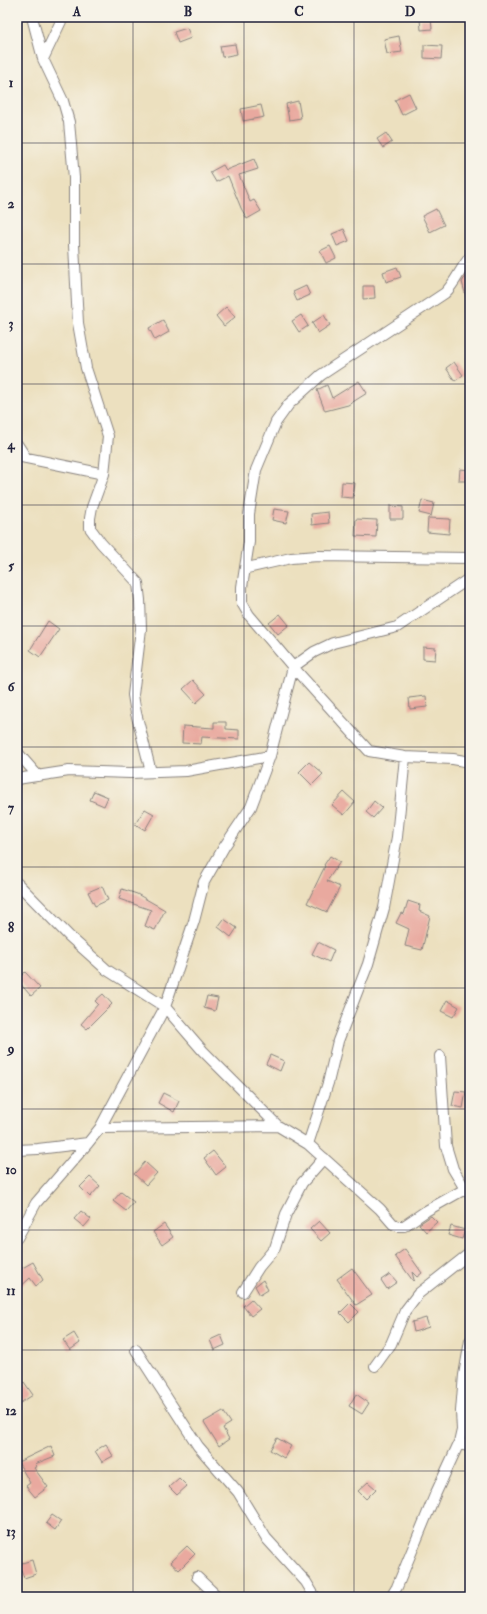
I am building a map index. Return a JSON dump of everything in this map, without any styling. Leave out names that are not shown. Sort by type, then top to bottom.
[{"type":"street","points":[[32,17],[43,59],[63,101],[69,122],[74,178],[74,245],[78,322],[86,368],[108,436],[104,474],[92,507],[90,528],[101,543],[138,584],[141,629],[133,695],[151,772]]},
{"type":"street","points":[[43,59],[63,17]]},
{"type":"street","points":[[470,257],[460,269],[454,284],[445,293],[321,375],[289,404],[276,422],[256,470],[249,514],[250,530],[247,568],[242,587],[242,602],[249,614],[293,667],[368,751],[404,757],[453,759],[470,762]]},
{"type":"street","points":[[17,444],[21,457],[104,474]]},
{"type":"street","points":[[247,568],[292,558],[318,556],[470,558]]},
{"type":"street","points":[[17,1238],[36,1203],[100,1128],[165,1008],[194,921],[204,882],[251,807],[270,756],[293,667],[314,652],[333,642],[397,627],[470,578]]},
{"type":"street","points":[[17,752],[38,776]]},
{"type":"street","points":[[17,780],[69,771],[186,771],[270,756]]},
{"type":"street","points":[[308,1144],[328,1083],[338,1041],[368,964],[384,908],[397,837],[404,757]]},
{"type":"street","points":[[17,883],[69,936],[107,970],[165,1008],[203,1051],[278,1126],[308,1144],[380,1209],[393,1224],[398,1226],[404,1226],[426,1211],[467,1192],[453,1168],[446,1146],[440,1056]]},
{"type":"street","points":[[100,1128],[278,1126]]},
{"type":"street","points":[[17,1150],[88,1143]]},
{"type":"street","points":[[243,1292],[259,1267],[275,1248],[286,1214],[302,1184],[324,1158]]},
{"type":"street","points":[[375,1366],[391,1344],[405,1311],[418,1294],[470,1253]]},
{"type":"street","points":[[391,1597],[397,1587],[435,1495],[459,1443],[462,1430],[461,1411],[464,1375],[470,1341]]},
{"type":"street","points":[[136,1350],[198,1446],[238,1492],[266,1538],[306,1582],[316,1597]]},
{"type":"street","points":[[459,1443],[470,1447]]},
{"type":"street","points":[[197,1577],[218,1597]]},
{"type":"building","points":[[420,19],[431,19],[432,29],[421,30]]},
{"type":"building","points":[[187,28],[191,38],[178,43],[174,32]]},
{"type":"building","points":[[399,36],[402,52],[387,54],[384,39]]},
{"type":"building","points":[[235,44],[237,54],[222,57],[220,46]]},
{"type":"building","points":[[424,45],[442,46],[441,59],[424,58]]},
{"type":"building","points":[[409,93],[416,108],[402,115],[395,100]]},
{"type":"building","points":[[298,101],[301,118],[289,120],[286,104]]},
{"type":"building","points":[[261,105],[264,117],[243,121],[241,109]]},
{"type":"building","points":[[386,133],[392,142],[383,148],[377,139]]},
{"type":"building","points":[[254,159],[258,169],[239,175],[250,202],[254,200],[261,211],[247,219],[228,176],[216,182],[210,172],[223,165],[226,170]]},
{"type":"building","points":[[436,209],[444,225],[430,232],[422,216]]},
{"type":"building","points":[[344,229],[349,241],[337,246],[332,234]]},
{"type":"building","points":[[330,246],[336,258],[326,263],[320,251]]},
{"type":"building","points":[[397,267],[401,277],[386,282],[383,272]]},
{"type":"building","points":[[470,270],[470,300],[467,300],[462,282]]},
{"type":"building","points":[[306,286],[310,295],[297,301],[293,292]]},
{"type":"building","points":[[363,286],[374,286],[375,298],[363,299]]},
{"type":"building","points":[[226,307],[235,317],[224,326],[216,316]]},
{"type":"building","points":[[301,315],[308,326],[299,332],[292,321]]},
{"type":"building","points":[[324,315],[330,325],[318,333],[312,323]]},
{"type":"building","points":[[163,320],[169,332],[155,340],[149,328]]},
{"type":"building","points":[[454,362],[463,375],[455,381],[446,368]]},
{"type":"building","points":[[359,381],[367,393],[348,405],[325,411],[317,390],[327,385],[332,398]]},
{"type":"building","points":[[460,469],[470,470],[470,481],[459,481]]},
{"type":"building","points":[[342,482],[355,483],[353,498],[341,497]]},
{"type":"building","points":[[422,500],[434,503],[431,516],[419,513]]},
{"type":"building","points":[[390,506],[403,507],[403,519],[390,519]]},
{"type":"building","points":[[274,509],[289,511],[286,523],[272,520]]},
{"type":"building","points":[[328,512],[329,523],[312,525],[311,514]]},
{"type":"building","points":[[428,518],[450,519],[449,534],[427,532]]},
{"type":"building","points":[[356,519],[377,520],[376,537],[355,536]]},
{"type":"building","points":[[280,614],[289,625],[278,634],[269,623]]},
{"type":"building","points":[[48,621],[59,629],[40,657],[30,650]]},
{"type":"building","points":[[423,647],[436,648],[435,660],[423,659]]},
{"type":"building","points":[[193,680],[206,694],[196,703],[183,689]]},
{"type":"building","points":[[426,696],[427,707],[410,709],[409,698]]},
{"type":"building","points":[[214,722],[226,722],[226,729],[239,730],[239,739],[202,737],[201,744],[182,743],[183,726],[214,728]]},
{"type":"building","points":[[309,762],[323,774],[312,785],[299,772]]},
{"type":"building","points":[[94,791],[108,797],[104,806],[90,800]]},
{"type":"building","points":[[344,792],[355,802],[344,815],[332,805]]},
{"type":"building","points":[[374,801],[382,808],[373,818],[366,812]]},
{"type":"building","points":[[145,809],[154,814],[145,830],[135,824]]},
{"type":"building","points":[[330,856],[340,862],[327,881],[340,887],[327,912],[307,903],[325,866],[324,865]]},
{"type":"building","points":[[102,886],[108,900],[95,906],[88,892]]},
{"type":"building","points":[[122,889],[137,894],[165,910],[155,930],[145,926],[151,910],[119,899]]},
{"type":"building","points":[[408,901],[420,905],[419,911],[430,916],[422,950],[405,946],[409,929],[396,923],[401,913],[404,914]]},
{"type":"building","points":[[224,919],[237,928],[231,937],[218,927]]},
{"type":"building","points":[[318,942],[334,950],[329,962],[312,954]]},
{"type":"building","points":[[25,972],[40,988],[31,996],[17,980]]},
{"type":"building","points":[[103,994],[112,1004],[87,1029],[81,1024],[98,1004],[95,1001]]},
{"type":"building","points":[[207,996],[218,998],[215,1011],[204,1008]]},
{"type":"building","points":[[447,1000],[459,1007],[453,1017],[441,1011]]},
{"type":"building","points":[[270,1055],[284,1061],[280,1071],[266,1064]]},
{"type":"building","points":[[455,1091],[466,1092],[463,1108],[452,1106]]},
{"type":"building","points":[[163,1093],[179,1101],[174,1112],[158,1103]]},
{"type":"building","points":[[213,1151],[226,1167],[216,1175],[204,1158]]},
{"type":"building","points":[[145,1162],[157,1173],[146,1185],[134,1174]]},
{"type":"building","points":[[90,1177],[100,1186],[90,1197],[80,1187]]},
{"type":"building","points":[[121,1192],[134,1202],[126,1211],[113,1201]]},
{"type":"building","points":[[81,1211],[91,1219],[84,1227],[74,1219]]},
{"type":"building","points":[[431,1216],[437,1222],[426,1232],[419,1224]]},
{"type":"building","points":[[319,1221],[330,1233],[321,1241],[310,1229]]},
{"type":"building","points":[[164,1224],[173,1237],[162,1245],[153,1232]]},
{"type":"building","points":[[451,1226],[465,1230],[462,1239],[448,1235]]},
{"type":"building","points":[[405,1249],[422,1273],[417,1277],[412,1272],[413,1281],[395,1256]]},
{"type":"building","points":[[33,1262],[43,1280],[36,1286],[30,1278],[17,1290],[17,1271]]},
{"type":"building","points":[[352,1268],[372,1295],[356,1305],[337,1279]]},
{"type":"building","points":[[390,1274],[397,1282],[387,1289],[381,1280]]},
{"type":"building","points":[[263,1280],[268,1290],[260,1295],[255,1286]]},
{"type":"building","points":[[251,1299],[260,1309],[251,1316],[243,1306]]},
{"type":"building","points":[[350,1303],[359,1312],[349,1322],[340,1313]]},
{"type":"building","points":[[426,1318],[429,1327],[414,1332],[412,1322]]},
{"type":"building","points":[[74,1333],[80,1343],[70,1350],[63,1340]]},
{"type":"building","points":[[221,1335],[225,1345],[214,1350],[210,1340]]},
{"type":"building","points":[[24,1382],[33,1395],[17,1405],[17,1387]]},
{"type":"building","points":[[356,1394],[369,1403],[362,1414],[349,1406]]},
{"type":"building","points":[[223,1411],[231,1423],[223,1428],[229,1439],[219,1446],[204,1422]]},
{"type":"building","points":[[277,1438],[291,1446],[284,1458],[270,1450]]},
{"type":"building","points":[[106,1444],[113,1456],[102,1462],[95,1451]]},
{"type":"building","points":[[51,1446],[55,1456],[35,1464],[37,1466],[34,1468],[48,1487],[35,1497],[26,1486],[30,1483],[18,1462]]},
{"type":"building","points":[[179,1478],[187,1486],[177,1495],[169,1487]]},
{"type":"building","points":[[368,1482],[376,1489],[366,1499],[358,1491]]},
{"type":"building","points":[[52,1515],[61,1521],[55,1530],[46,1523]]},
{"type":"building","points":[[187,1546],[195,1554],[179,1570],[170,1562]]},
{"type":"building","points":[[32,1560],[36,1574],[24,1578],[19,1564]]}]
